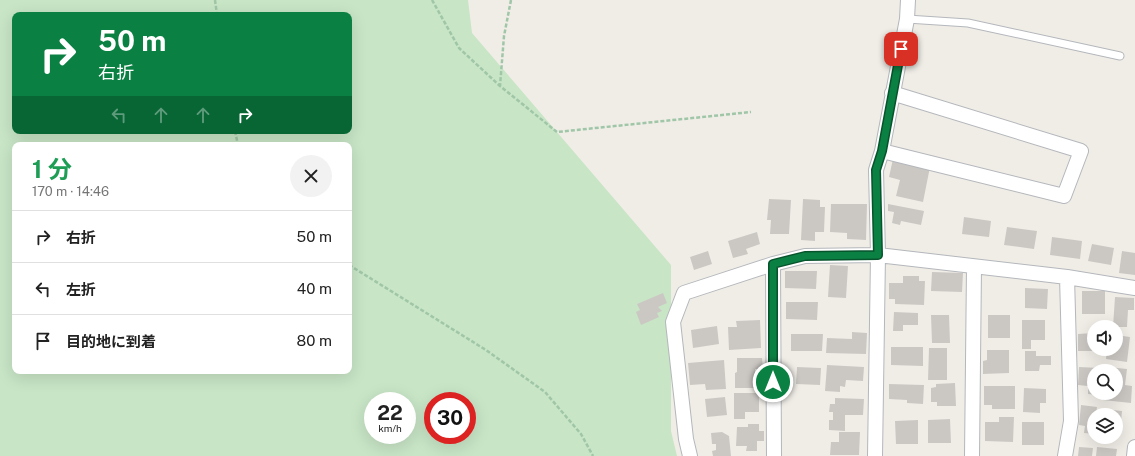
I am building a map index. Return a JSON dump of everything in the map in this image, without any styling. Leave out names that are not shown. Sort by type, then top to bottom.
[{"type":"street","points":[[875,456],[878,255],[876,170],[882,151],[907,19],[908,0]]},
{"type":"street","points":[[882,151],[1064,196],[1081,151],[892,93]]},
{"type":"street","points":[[690,456],[686,439],[673,322],[684,293],[773,264],[805,256],[878,255],[1067,277],[1135,288]]},
{"type":"street","points":[[773,264],[774,456]]},
{"type":"street","points":[[972,456],[974,267]]},
{"type":"street","points":[[1065,456],[1071,420],[1067,277]]},
{"type":"street","points":[[1134,456],[1135,447]]},
{"type":"lane","points":[[907,19],[968,23],[1120,56]]},
{"type":"path","points":[[215,0],[217,12]]},
{"type":"path","points":[[432,0],[459,48],[500,86],[557,132],[751,112]]},
{"type":"path","points":[[500,86],[504,36],[511,0]]},
{"type":"path","points":[[352,267],[486,350],[545,392],[581,434],[593,456]]},
{"type":"green space","points":[[0,0],[468,0],[472,33],[671,265],[671,431],[677,456],[0,456]]},
{"type":"building","points":[[893,159],[930,167],[923,202],[896,196],[900,180],[889,177]]},
{"type":"building","points":[[769,199],[791,200],[789,234],[770,234],[771,220],[767,220]]},
{"type":"building","points":[[803,199],[820,200],[820,207],[825,207],[824,232],[815,232],[815,241],[801,240]]},
{"type":"building","points":[[831,204],[867,204],[866,240],[847,239],[847,233],[830,232]]},
{"type":"building","points":[[888,204],[924,211],[921,225],[901,221],[900,225],[892,223],[894,212],[888,211]]},
{"type":"building","points":[[964,217],[991,221],[989,237],[962,234]]},
{"type":"building","points":[[1007,227],[1037,231],[1034,249],[1004,245]]},
{"type":"building","points":[[757,232],[760,244],[746,249],[748,254],[733,258],[728,241]]},
{"type":"building","points":[[1052,237],[1082,241],[1080,259],[1050,255]]},
{"type":"building","points":[[1092,244],[1114,248],[1111,265],[1088,261]]},
{"type":"building","points":[[708,251],[712,264],[694,270],[690,257]]},
{"type":"building","points":[[1122,251],[1135,253],[1135,275],[1119,273]]},
{"type":"building","points":[[830,265],[848,266],[846,298],[828,297]]},
{"type":"building","points":[[785,271],[817,271],[816,289],[785,288]]},
{"type":"building","points":[[932,272],[963,273],[962,292],[931,291]]},
{"type":"building","points":[[903,276],[919,276],[919,281],[925,281],[924,305],[895,304],[895,299],[889,299],[889,283],[903,283]]},
{"type":"building","points":[[1025,288],[1048,289],[1047,309],[1025,308]]},
{"type":"building","points":[[1082,291],[1105,291],[1105,314],[1082,314]]},
{"type":"building","points":[[663,293],[667,303],[658,307],[662,311],[657,313],[659,317],[641,325],[636,312],[640,310],[637,304]]},
{"type":"building","points":[[1115,297],[1134,298],[1134,310],[1128,310],[1127,327],[1123,327],[1123,320],[1113,320]]},
{"type":"building","points":[[786,302],[818,302],[817,320],[786,319]]},
{"type":"building","points":[[894,312],[918,313],[918,325],[903,325],[903,331],[893,331]]},
{"type":"building","points":[[931,315],[949,315],[950,343],[932,343]]},
{"type":"building","points":[[988,315],[1010,315],[1010,338],[988,338]]},
{"type":"building","points":[[760,320],[761,348],[729,350],[728,327],[737,327],[736,321]]},
{"type":"building","points":[[1022,320],[1045,320],[1045,340],[1031,340],[1031,349],[1022,349]]},
{"type":"building","points":[[717,326],[719,344],[693,348],[691,330]]},
{"type":"building","points":[[852,332],[867,333],[866,354],[826,353],[827,338],[852,339]]},
{"type":"building","points":[[1087,333],[1087,351],[1078,351],[1078,334]]},
{"type":"building","points":[[791,334],[823,334],[822,351],[791,351]]},
{"type":"building","points":[[1123,336],[1130,337],[1127,362],[1106,359],[1106,356],[1123,356]]},
{"type":"building","points":[[891,347],[923,347],[923,366],[891,365]]},
{"type":"building","points":[[929,348],[947,348],[947,380],[928,380]]},
{"type":"building","points":[[987,350],[1009,350],[1009,373],[983,374],[983,361],[987,360]]},
{"type":"building","points":[[1025,351],[1036,351],[1036,356],[1051,356],[1051,365],[1040,365],[1039,371],[1025,371]]},
{"type":"building","points":[[737,358],[762,358],[763,369],[755,369],[755,388],[735,388]]},
{"type":"building","points":[[724,360],[726,389],[706,390],[705,384],[690,385],[688,363]]},
{"type":"building","points":[[827,365],[864,367],[863,381],[846,380],[845,387],[840,386],[840,392],[825,391]]},
{"type":"building","points":[[797,367],[821,368],[820,385],[796,384]]},
{"type":"building","points":[[1079,367],[1087,367],[1087,386],[1078,385]]},
{"type":"building","points":[[1123,369],[1127,369],[1125,385],[1132,386],[1131,403],[1103,400],[1123,400]]},
{"type":"building","points":[[955,383],[956,406],[937,406],[937,402],[931,402],[931,388],[936,387],[936,384]]},
{"type":"building","points":[[889,384],[924,385],[923,404],[907,403],[907,400],[889,399]]},
{"type":"building","points":[[984,386],[1015,386],[1015,409],[992,409],[992,405],[984,405]]},
{"type":"building","points":[[1024,388],[1046,389],[1046,403],[1040,403],[1040,413],[1023,412]]},
{"type":"building","points":[[734,393],[759,393],[759,412],[745,412],[745,419],[734,419]]},
{"type":"building","points":[[725,397],[727,415],[707,417],[705,399]]},
{"type":"building","points":[[835,398],[864,399],[863,415],[845,415],[845,431],[829,430],[829,420],[833,420],[833,412],[829,412],[830,404],[835,404]]},
{"type":"building","points":[[1081,405],[1097,407],[1087,408],[1087,433],[1084,433],[1085,426],[1079,425]]},
{"type":"building","points":[[999,417],[1014,417],[1013,442],[985,441],[985,422],[999,422]]},
{"type":"building","points":[[950,419],[951,443],[928,443],[928,420]]},
{"type":"building","points":[[918,420],[918,444],[896,444],[895,421]]},
{"type":"building","points":[[1022,422],[1044,422],[1044,445],[1022,445]]},
{"type":"building","points":[[748,424],[759,424],[759,431],[764,431],[764,441],[757,441],[757,451],[746,451],[747,446],[736,446],[737,427],[748,427]]},
{"type":"building","points":[[722,432],[729,436],[731,456],[713,456],[712,451],[716,450],[716,444],[712,444],[711,433]]},
{"type":"building","points":[[839,432],[860,432],[859,455],[830,455],[831,442],[839,442]]},
{"type":"building","points":[[1079,447],[1093,448],[1092,456],[1078,456]]},
{"type":"building","points":[[1097,447],[1117,449],[1116,456],[1096,456]]},
{"type":"route","points":[[773,382],[773,264],[805,256],[878,255],[876,170],[882,151],[901,49]]}]
